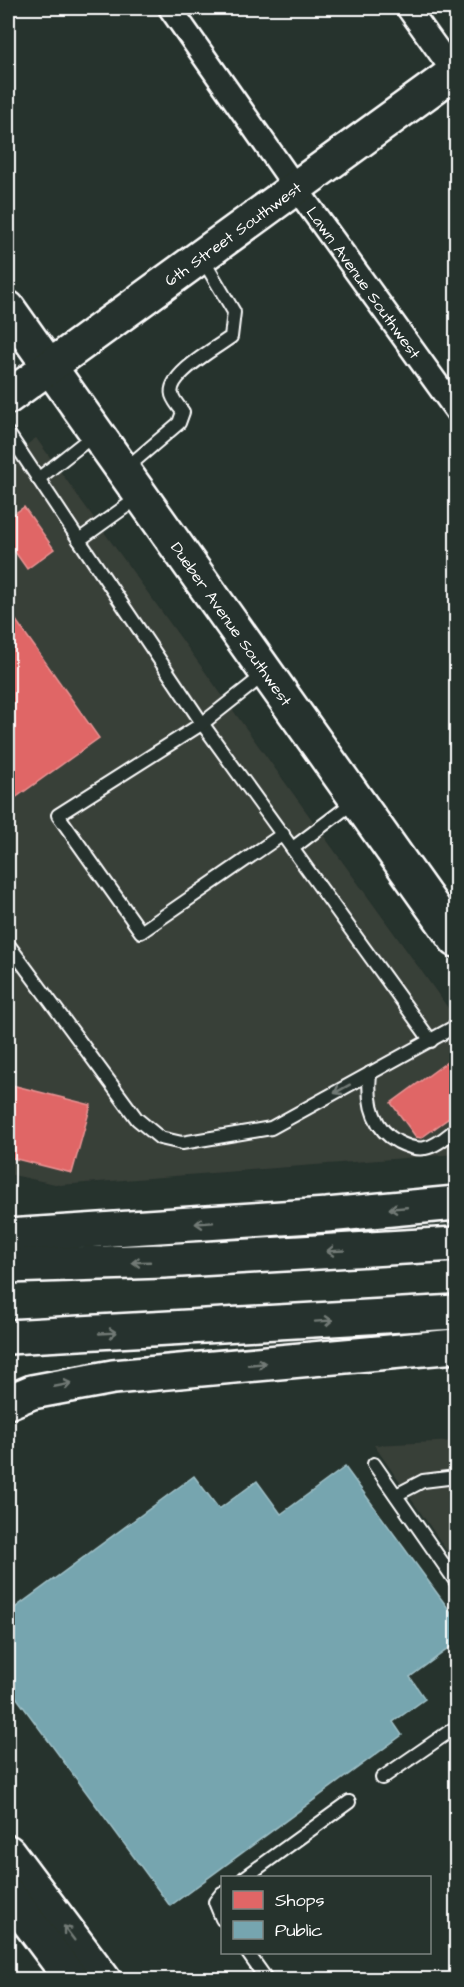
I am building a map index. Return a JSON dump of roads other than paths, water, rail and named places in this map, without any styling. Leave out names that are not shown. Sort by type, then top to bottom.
[{"type":"main road","name":"6th Street Southwest","points":[[8,397],[456,73]]},
{"type":"main road","name":"Dueber Avenue Southwest","points":[[8,308],[456,940]]},
{"type":"main road","points":[[8,1236],[327,1215],[456,1203]]},
{"type":"main road","points":[[8,1266],[163,1261],[456,1244]]},
{"type":"main road","points":[[8,1337],[456,1312]]},
{"type":"main road","points":[[8,1402],[32,1392],[113,1377],[456,1346]]},
{"type":"main road","points":[[8,1852],[104,1980]]},
{"type":"main road","points":[[8,1894],[72,1980]]},
{"type":"street","name":"Lawn Avenue Southwest","points":[[170,8],[456,410]]},
{"type":"street","points":[[408,8],[456,73]]},
{"type":"lane","points":[[79,540],[132,484],[179,423],[183,412],[172,394],[173,382],[180,374],[231,337],[234,312],[202,257]]},
{"type":"lane","points":[[8,434],[12,448],[38,479],[203,723],[431,1041]]},
{"type":"lane","points":[[38,479],[96,434]]},
{"type":"lane","points":[[266,673],[203,723],[58,815],[141,932],[283,834]]},
{"type":"lane","points":[[293,848],[356,800]]},
{"type":"lane","points":[[8,944],[137,1119],[153,1134],[167,1141],[182,1143],[271,1128],[456,1026]]},
{"type":"lane","points":[[370,1073],[372,1110],[381,1128],[391,1138],[408,1147],[426,1148],[456,1129]]},
{"type":"lane","points":[[374,1464],[456,1582]]},
{"type":"lane","points":[[396,1495],[423,1481],[456,1477]]},
{"type":"lane","points":[[382,1778],[456,1726]]},
{"type":"lane","points":[[247,1876],[349,1802]]},
{"type":"lane","points":[[221,1894],[214,1902],[221,1917]]},
{"type":"lane","points":[[248,1954],[267,1980]]}]
